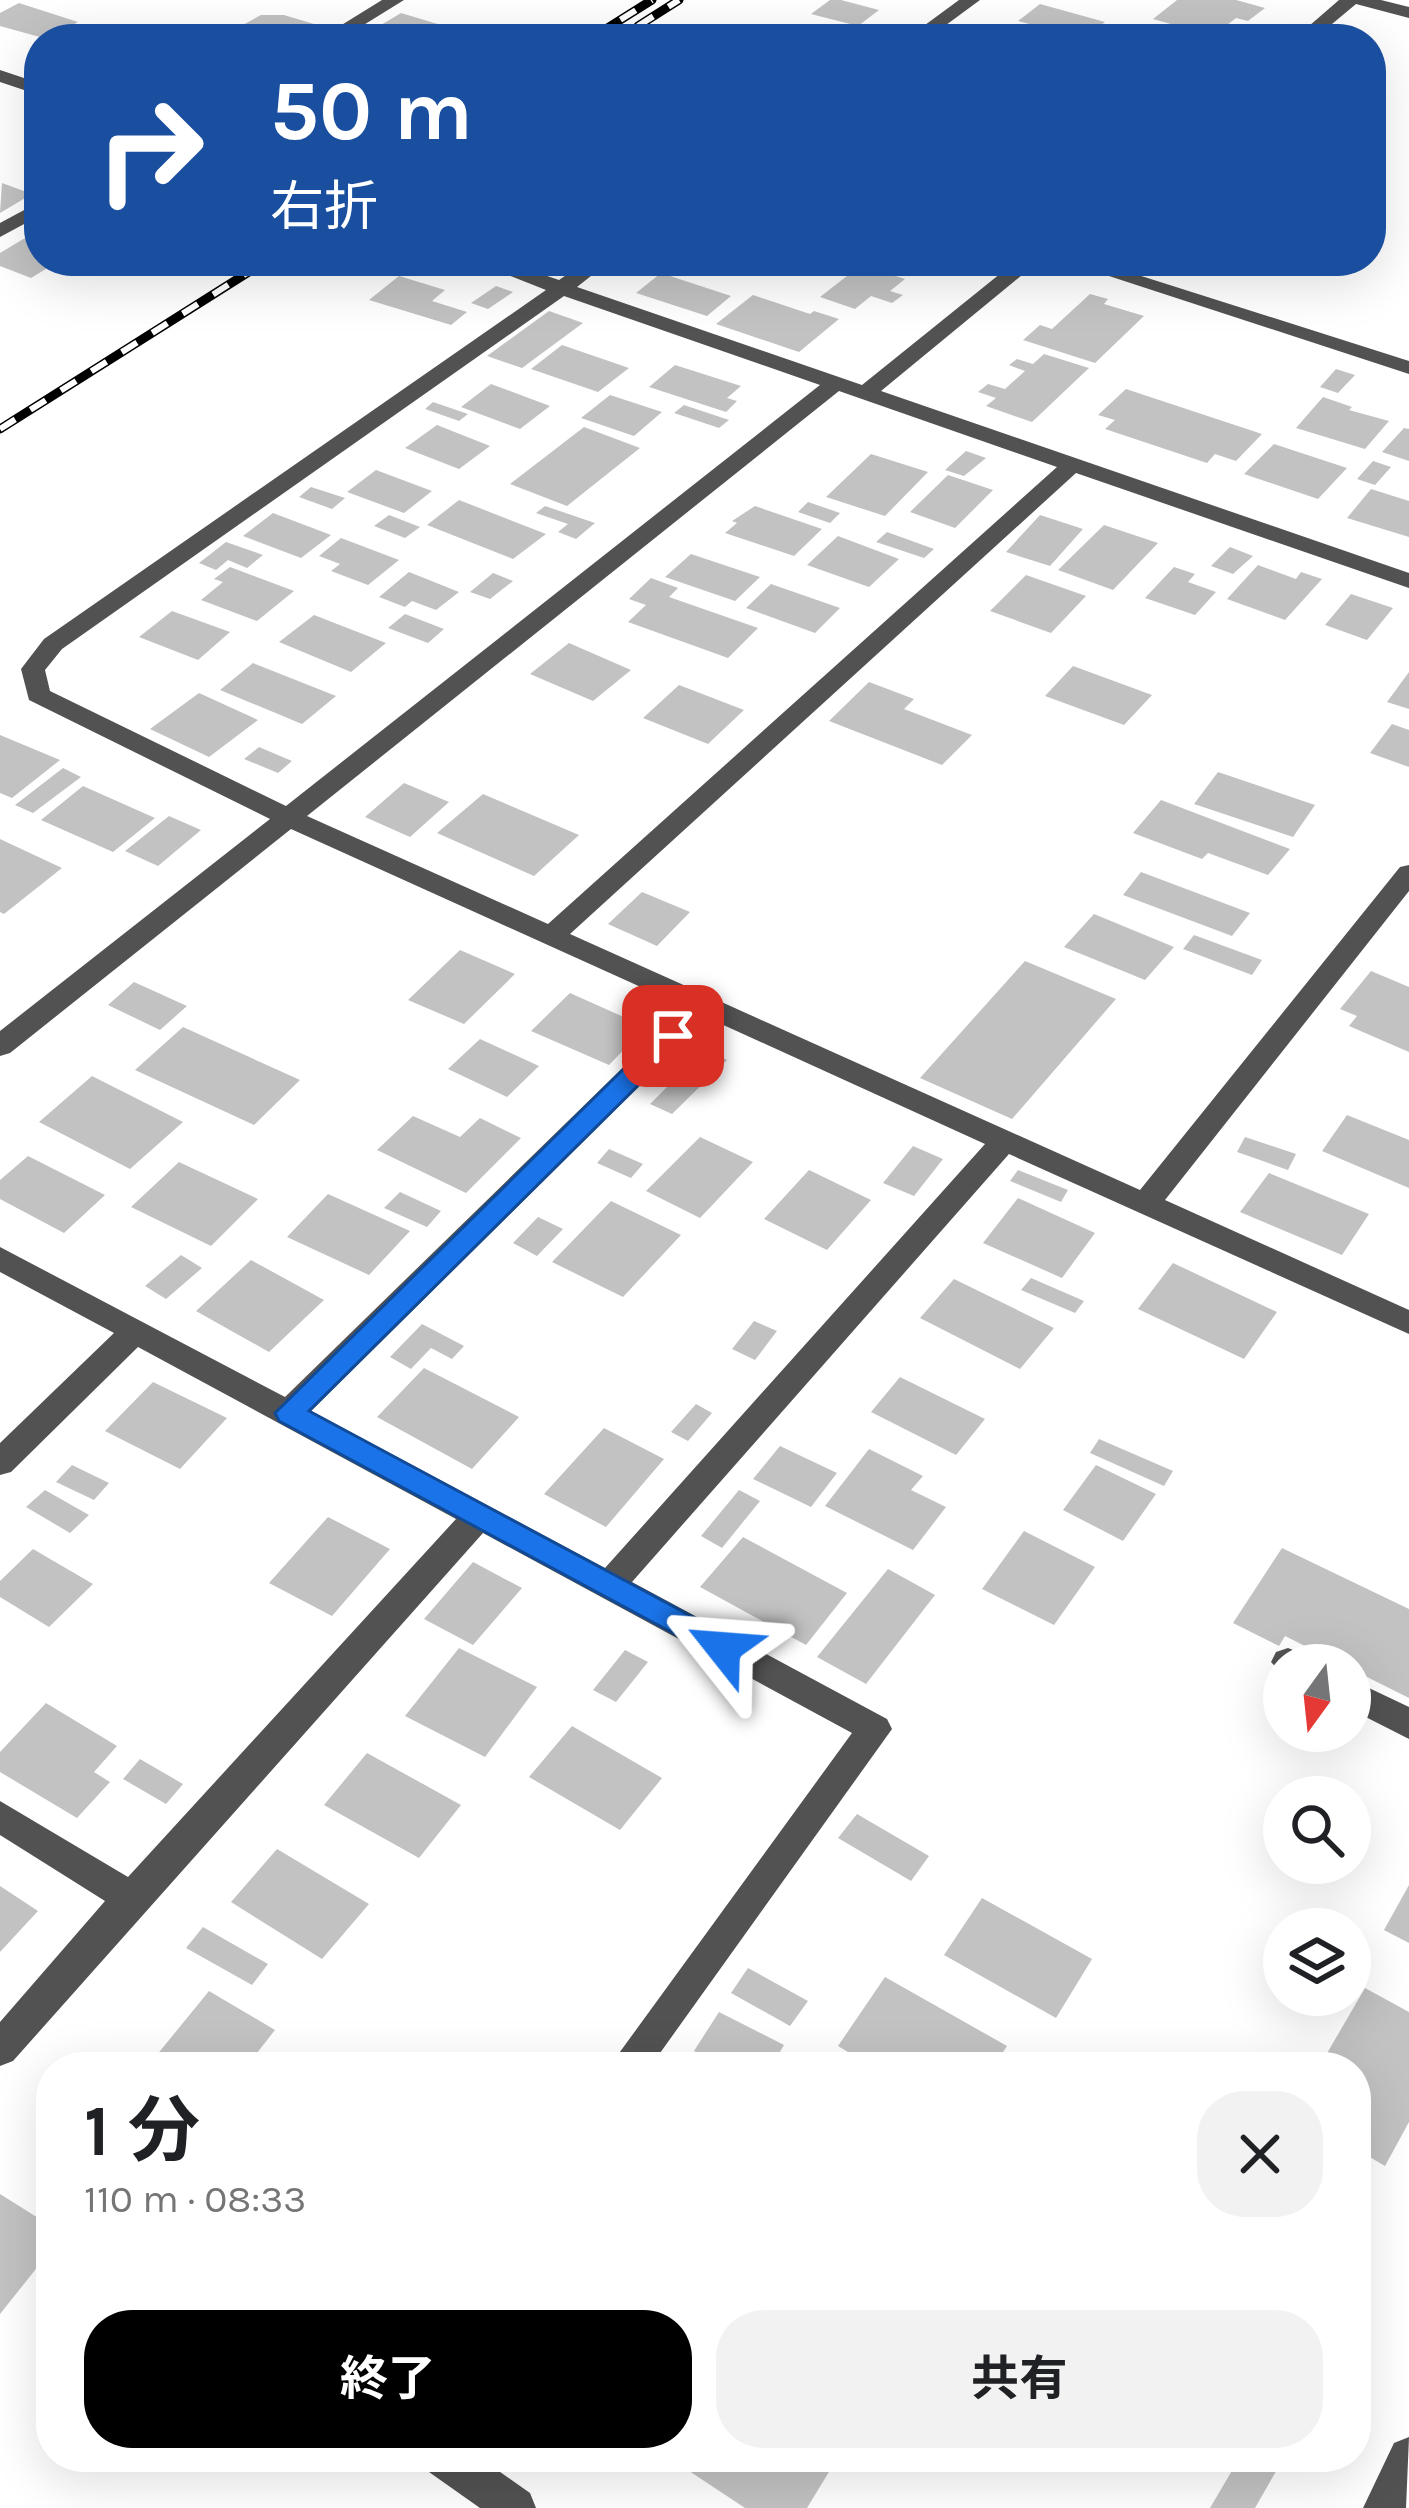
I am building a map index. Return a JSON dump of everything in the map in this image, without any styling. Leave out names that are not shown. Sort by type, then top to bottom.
[{"type":"street","points":[[354,24],[395,0]]},
{"type":"street","points":[[937,24],[971,0]]},
{"type":"street","points":[[1321,24],[1350,0]]},
{"type":"street","points":[[1360,0],[1409,13]]},
{"type":"street","points":[[527,276],[1409,581]]},
{"type":"street","points":[[579,276],[53,644],[33,669],[38,695],[287,817],[1409,1323]]},
{"type":"street","points":[[866,392],[1010,276]]},
{"type":"street","points":[[1119,276],[1409,368]]},
{"type":"street","points":[[0,1046],[836,383]]},
{"type":"street","points":[[552,936],[1073,464]]},
{"type":"street","points":[[1147,1202],[1409,873]]},
{"type":"street","points":[[289,1413],[705,1004]]},
{"type":"street","points":[[609,1586],[1006,1139]]},
{"type":"street","points":[[0,1258],[875,1729],[639,2052]]},
{"type":"street","points":[[0,1463],[135,1331]]},
{"type":"street","points":[[0,2049],[479,1516]]},
{"type":"street","points":[[1371,1705],[1409,1724]]},
{"type":"street","points":[[0,1816],[131,1898]]},
{"type":"street","points":[[1384,2508],[1409,2458]]},
{"type":"street","points":[[465,2472],[515,2508]]},
{"type":"building","points":[[830,0],[879,10],[861,24],[811,14]]},
{"type":"building","points":[[1177,0],[1236,0],[1265,8],[1248,21],[1236,18],[1228,24],[1171,24],[1153,19]]},
{"type":"building","points":[[19,3],[78,22],[24,24],[24,33],[0,26],[0,13]]},
{"type":"building","points":[[1040,4],[1105,22],[1029,24],[1018,21]]},
{"type":"building","points":[[401,13],[438,24],[383,24]]},
{"type":"building","points":[[261,15],[284,15],[314,24],[245,24]]},
{"type":"building","points":[[2,183],[24,191],[24,199],[0,213]]},
{"type":"building","points":[[24,239],[24,275],[0,266],[0,253]]},
{"type":"building","points":[[399,276],[445,290],[432,301],[467,312],[451,325],[369,300]]},
{"type":"building","points":[[657,276],[670,276],[731,296],[707,316],[636,293]]},
{"type":"building","points":[[847,276],[905,279],[890,291],[903,295],[892,303],[871,296],[855,309],[820,297]]},
{"type":"building","points":[[496,286],[513,292],[488,309],[471,303]]},
{"type":"building","points":[[1090,294],[1108,299],[1104,304],[1144,316],[1095,363],[1023,340],[1040,325],[1052,329]]},
{"type":"building","points":[[753,295],[839,319],[799,352],[716,324]]},
{"type":"building","points":[[549,311],[583,323],[522,368],[487,356]]},
{"type":"building","points":[[562,345],[629,368],[598,392],[531,369]]},
{"type":"building","points":[[1044,354],[1089,368],[1032,422],[986,406],[996,398],[978,392],[988,384],[1005,389],[1025,371],[1009,365],[1017,359],[1033,364]]},
{"type":"building","points":[[675,365],[741,386],[727,398],[737,401],[726,412],[649,387]]},
{"type":"building","points":[[1336,369],[1355,375],[1338,393],[1320,387]]},
{"type":"building","points":[[491,384],[550,406],[520,429],[461,407]]},
{"type":"building","points":[[1126,389],[1262,434],[1236,461],[1215,454],[1207,463],[1105,429],[1115,420],[1098,415]]},
{"type":"building","points":[[610,395],[662,412],[634,436],[581,418]]},
{"type":"building","points":[[1323,397],[1389,421],[1365,449],[1296,428]]},
{"type":"building","points":[[433,402],[468,414],[459,421],[425,409]]},
{"type":"building","points":[[684,405],[729,420],[719,428],[674,413]]},
{"type":"building","points":[[437,425],[490,446],[459,469],[405,448]]},
{"type":"building","points":[[584,427],[640,448],[567,506],[510,484]]},
{"type":"building","points":[[1404,428],[1409,429],[1409,461],[1382,452]]},
{"type":"building","points":[[1274,444],[1347,468],[1318,499],[1244,474]]},
{"type":"building","points":[[966,451],[986,458],[964,476],[945,470]]},
{"type":"building","points":[[871,454],[928,472],[885,516],[826,497]]},
{"type":"building","points":[[1373,461],[1391,467],[1375,485],[1357,479]]},
{"type":"building","points":[[376,470],[432,491],[404,513],[347,492]]},
{"type":"building","points":[[948,475],[993,490],[955,528],[910,512]]},
{"type":"building","points":[[311,487],[345,498],[332,509],[299,497]]},
{"type":"building","points":[[1371,489],[1409,501],[1409,537],[1347,518]]},
{"type":"building","points":[[459,500],[546,534],[513,559],[427,525]]},
{"type":"building","points":[[808,502],[840,513],[830,523],[798,512]]},
{"type":"building","points":[[545,506],[595,523],[576,539],[558,532],[568,524],[536,513]]},
{"type":"building","points":[[755,506],[822,529],[794,556],[725,533],[737,523],[732,521]]},
{"type":"building","points":[[273,513],[331,535],[301,558],[243,536]]},
{"type":"building","points":[[389,515],[420,527],[405,538],[374,526]]},
{"type":"building","points":[[1040,515],[1083,529],[1050,566],[1006,552]]},
{"type":"building","points":[[1104,525],[1158,543],[1113,590],[1058,570]]},
{"type":"building","points":[[887,532],[934,549],[924,558],[876,542]]},
{"type":"building","points":[[838,536],[899,559],[869,587],[807,565]]},
{"type":"building","points":[[341,538],[399,560],[368,585],[331,571],[340,564],[319,556]]},
{"type":"building","points":[[226,542],[263,555],[247,568],[228,560],[216,570],[199,563]]},
{"type":"building","points":[[1230,547],[1253,556],[1233,574],[1211,566]]},
{"type":"building","points":[[691,554],[760,577],[735,601],[665,577]]},
{"type":"building","points":[[1258,565],[1296,579],[1301,572],[1322,579],[1285,620],[1227,599]]},
{"type":"building","points":[[230,567],[294,591],[257,621],[201,600],[223,582],[214,579]]},
{"type":"building","points":[[1174,567],[1195,574],[1188,582],[1216,592],[1195,615],[1145,598]]},
{"type":"building","points":[[409,572],[459,592],[436,610],[412,601],[405,607],[379,597]]},
{"type":"building","points":[[493,573],[513,581],[490,599],[470,592]]},
{"type":"building","points":[[1026,575],[1086,596],[1051,633],[990,611]]},
{"type":"building","points":[[651,578],[678,588],[669,597],[758,628],[728,658],[628,622],[646,605],[629,599]]},
{"type":"building","points":[[771,584],[840,608],[815,633],[746,608]]},
{"type":"building","points":[[1351,594],[1393,608],[1367,640],[1325,625]]},
{"type":"building","points":[[172,611],[230,632],[198,660],[139,637]]},
{"type":"building","points":[[405,614],[444,629],[428,643],[388,628]]},
{"type":"building","points":[[314,615],[386,643],[351,672],[279,642]]},
{"type":"building","points":[[569,643],[631,670],[593,701],[530,674]]},
{"type":"building","points":[[253,663],[336,696],[302,724],[220,690]]},
{"type":"building","points":[[1073,666],[1152,695],[1124,725],[1045,696]]},
{"type":"building","points":[[1409,672],[1409,709],[1387,702]]},
{"type":"building","points":[[869,682],[914,699],[904,709],[972,735],[942,765],[829,721]]},
{"type":"building","points":[[679,685],[744,710],[708,744],[643,718]]},
{"type":"building","points":[[199,693],[258,720],[209,757],[150,729]]},
{"type":"building","points":[[1392,724],[1409,730],[1409,767],[1370,753]]},
{"type":"building","points":[[0,735],[60,760],[12,798],[0,793]]},
{"type":"building","points":[[259,747],[292,761],[278,773],[244,759]]},
{"type":"building","points":[[63,768],[81,777],[33,813],[15,805]]},
{"type":"building","points":[[1218,772],[1315,805],[1293,837],[1194,804]]},
{"type":"building","points":[[404,783],[449,802],[410,837],[365,817]]},
{"type":"building","points":[[83,786],[155,818],[113,852],[41,820]]},
{"type":"building","points":[[483,794],[579,835],[534,876],[437,833]]},
{"type":"building","points":[[1161,800],[1290,849],[1268,875],[1208,853],[1202,859],[1133,833]]},
{"type":"building","points":[[169,816],[201,830],[158,866],[125,851]]},
{"type":"building","points":[[0,839],[62,868],[4,914],[0,912]]},
{"type":"building","points":[[1141,872],[1250,913],[1232,936],[1123,895]]},
{"type":"building","points":[[642,892],[690,912],[657,946],[608,924]]},
{"type":"building","points":[[1094,914],[1174,947],[1145,980],[1064,947]]},
{"type":"building","points":[[1194,935],[1262,960],[1252,975],[1183,949]]},
{"type":"building","points":[[460,950],[515,974],[464,1024],[408,1000]]},
{"type":"building","points":[[1025,961],[1116,999],[1012,1119],[920,1078]]},
{"type":"building","points":[[1371,971],[1409,987],[1409,1052],[1349,1026],[1357,1016],[1340,1009]]},
{"type":"building","points":[[134,982],[187,1006],[160,1030],[108,1005]]},
{"type":"building","points":[[570,993],[646,1027],[609,1065],[531,1031]]},
{"type":"building","points":[[183,1027],[300,1080],[254,1125],[135,1070]]},
{"type":"building","points":[[480,1039],[539,1066],[507,1097],[448,1069]]},
{"type":"building","points":[[705,1049],[727,1060],[672,1114],[650,1104]]},
{"type":"building","points":[[92,1076],[183,1122],[130,1169],[39,1122]]},
{"type":"building","points":[[1347,1115],[1409,1140],[1409,1188],[1322,1151]]},
{"type":"building","points":[[413,1116],[460,1137],[480,1118],[521,1138],[466,1193],[377,1150]]},
{"type":"building","points":[[700,1137],[753,1162],[700,1218],[646,1191]]},
{"type":"building","points":[[1245,1137],[1296,1154],[1288,1170],[1237,1152]]},
{"type":"building","points":[[913,1146],[943,1159],[914,1196],[883,1183]]},
{"type":"building","points":[[609,1149],[643,1164],[631,1178],[597,1163]]},
{"type":"building","points":[[28,1156],[105,1195],[64,1233],[0,1199],[0,1180]]},
{"type":"building","points":[[179,1162],[258,1199],[211,1246],[131,1207]]},
{"type":"building","points":[[809,1170],[871,1200],[827,1250],[764,1219]]},
{"type":"building","points":[[1018,1170],[1068,1190],[1061,1202],[1010,1181]]},
{"type":"building","points":[[1269,1173],[1369,1214],[1342,1255],[1240,1212]]},
{"type":"building","points":[[400,1192],[441,1211],[427,1227],[384,1208]]},
{"type":"building","points":[[328,1194],[410,1231],[369,1275],[287,1237]]},
{"type":"building","points":[[1018,1198],[1095,1233],[1062,1278],[983,1243]]},
{"type":"building","points":[[611,1201],[681,1235],[623,1297],[552,1262]]},
{"type":"building","points":[[538,1217],[563,1229],[537,1256],[513,1243]]},
{"type":"building","points":[[181,1255],[202,1268],[166,1299],[145,1286]]},
{"type":"building","points":[[251,1260],[324,1300],[269,1352],[196,1311]]},
{"type":"building","points":[[1173,1263],[1277,1312],[1244,1359],[1138,1309]]},
{"type":"building","points":[[1031,1278],[1084,1301],[1075,1313],[1021,1290]]},
{"type":"building","points":[[954,1279],[1054,1328],[1020,1369],[920,1318]]},
{"type":"building","points":[[754,1321],[777,1331],[755,1360],[732,1349]]},
{"type":"building","points":[[422,1324],[464,1346],[452,1359],[431,1348],[411,1369],[390,1357]]},
{"type":"building","points":[[424,1368],[519,1417],[472,1469],[377,1417]]},
{"type":"building","points":[[900,1377],[985,1419],[956,1455],[871,1412]]},
{"type":"building","points":[[153,1382],[227,1418],[180,1469],[105,1431]]},
{"type":"building","points":[[696,1404],[712,1413],[688,1441],[671,1432]]},
{"type":"building","points":[[604,1428],[664,1459],[606,1527],[544,1494]]},
{"type":"building","points":[[1099,1439],[1173,1471],[1164,1486],[1090,1453]]},
{"type":"building","points":[[780,1446],[837,1473],[811,1507],[753,1479]]},
{"type":"building","points":[[869,1449],[923,1476],[911,1490],[946,1507],[913,1550],[825,1506]]},
{"type":"building","points":[[72,1465],[109,1483],[94,1500],[56,1482]]},
{"type":"building","points":[[1096,1465],[1156,1494],[1123,1541],[1063,1510]]},
{"type":"building","points":[[45,1490],[89,1515],[70,1533],[26,1507]]},
{"type":"building","points":[[739,1490],[760,1501],[722,1548],[701,1536]]},
{"type":"building","points":[[328,1517],[390,1549],[332,1616],[269,1583]]},
{"type":"building","points":[[1024,1531],[1095,1567],[1054,1625],[982,1589]]},
{"type":"building","points":[[743,1537],[847,1593],[806,1645],[700,1587]]},
{"type":"building","points":[[1282,1548],[1409,1609],[1409,1698],[1371,1679],[1371,1644],[1301,1644],[1285,1636],[1275,1644],[1233,1623]]},
{"type":"building","points":[[33,1549],[93,1584],[49,1627],[0,1597],[0,1581]]},
{"type":"building","points":[[473,1562],[522,1588],[473,1645],[424,1619]]},
{"type":"building","points":[[888,1569],[935,1595],[866,1684],[817,1657]]},
{"type":"building","points":[[459,1648],[537,1687],[485,1757],[405,1716]]},
{"type":"building","points":[[625,1650],[648,1662],[616,1702],[593,1690]]},
{"type":"building","points":[[46,1703],[117,1746],[94,1772],[110,1782],[77,1818],[0,1772],[0,1752]]},
{"type":"building","points":[[572,1726],[662,1778],[620,1830],[529,1777]]},
{"type":"building","points":[[367,1753],[461,1805],[419,1858],[324,1805]]},
{"type":"building","points":[[140,1759],[183,1784],[166,1804],[123,1779]]},
{"type":"building","points":[[857,1814],[929,1856],[911,1881],[838,1838]]},
{"type":"building","points":[[277,1849],[369,1904],[322,1959],[231,1902]]},
{"type":"building","points":[[1409,1885],[1409,1943],[1384,1930]]},
{"type":"building","points":[[0,1886],[38,1911],[0,1952]]},
{"type":"building","points":[[982,1898],[1092,1959],[1056,2018],[944,1955]]},
{"type":"building","points":[[203,1927],[268,1964],[252,1985],[186,1948]]},
{"type":"building","points":[[748,1968],[808,2001],[790,2026],[731,1993]]},
{"type":"building","points":[[885,1977],[1007,2046],[1003,2052],[848,2052],[838,2046]]},
{"type":"building","points":[[209,1991],[275,2030],[258,2052],[159,2052]]},
{"type":"building","points":[[1371,1991],[1409,2012],[1409,2122],[1385,2166],[1371,2158],[1371,2052],[1328,2052],[1349,2016],[1371,2016]]},
{"type":"building","points":[[719,2012],[784,2045],[780,2052],[694,2051]]},
{"type":"building","points":[[0,2194],[36,2217],[36,2269],[0,2314]]},
{"type":"building","points":[[691,2472],[829,2472],[807,2508],[745,2508]]},
{"type":"building","points":[[1231,2472],[1276,2472],[1255,2508],[1210,2508]]},
{"type":"railway","points":[[614,24],[652,0]]},
{"type":"railway","points":[[641,24],[679,0]]},
{"type":"railway","points":[[0,429],[242,276]]},
{"type":"route","points":[[673,1036],[289,1413],[723,1648]]}]
